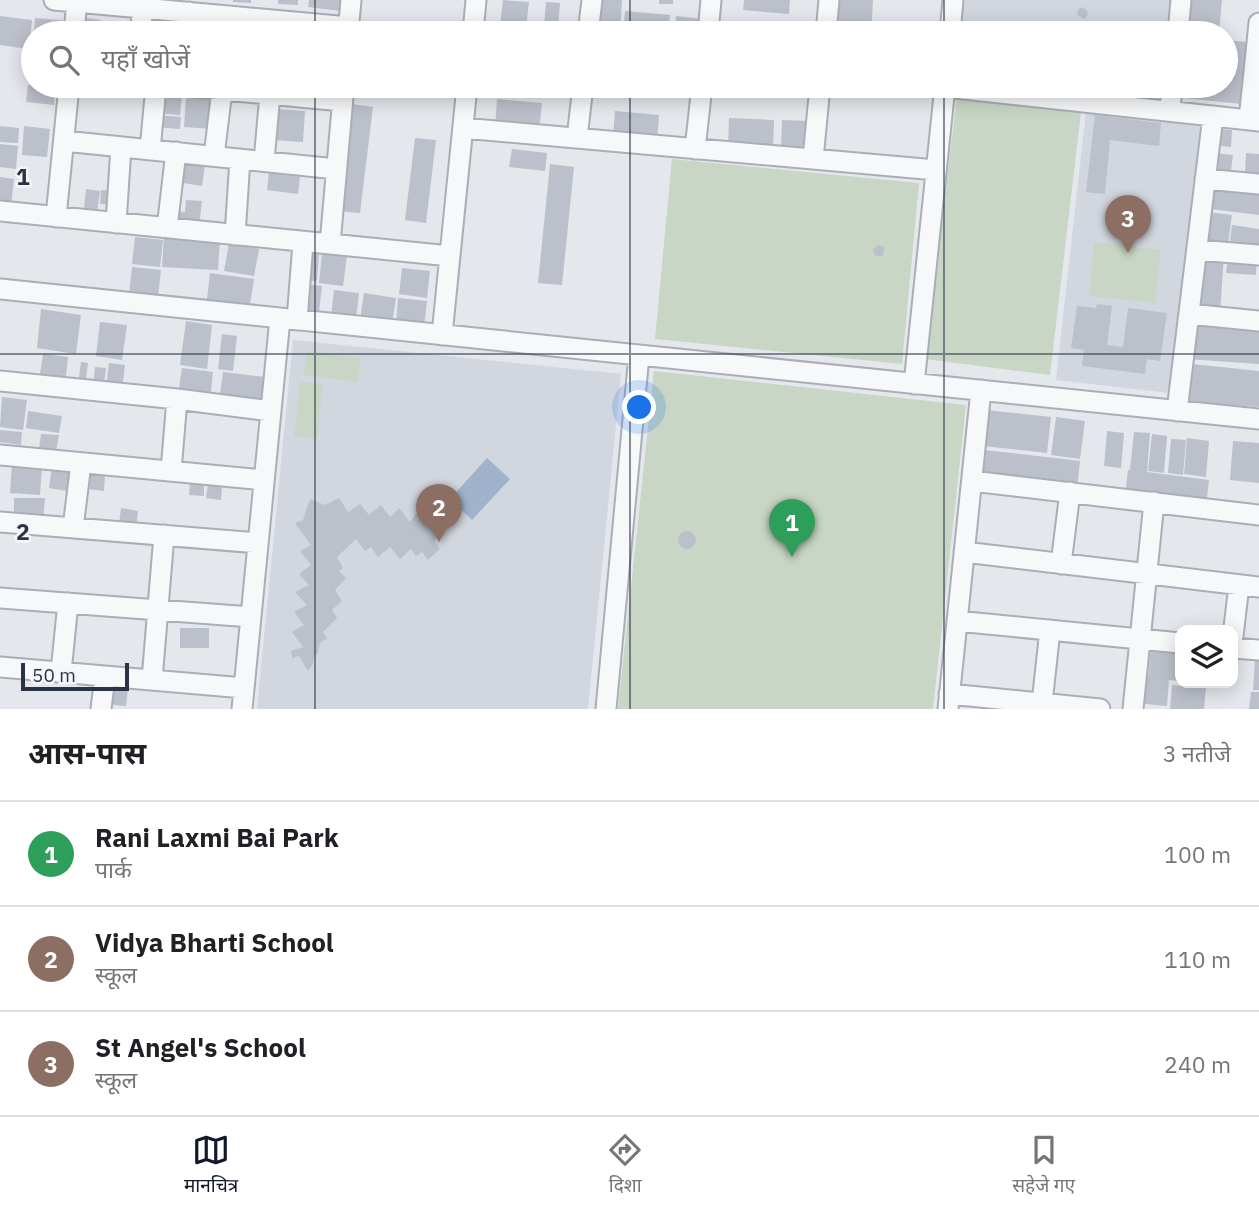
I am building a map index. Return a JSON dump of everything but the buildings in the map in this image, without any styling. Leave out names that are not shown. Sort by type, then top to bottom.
[{"type":"street","points":[[54,0],[189,12],[227,8],[249,21]]},
{"type":"street","points":[[350,21],[351,0]]},
{"type":"street","points":[[474,21],[476,0]]},
{"type":"street","points":[[590,21],[592,0]]},
{"type":"street","points":[[709,21],[711,0]]},
{"type":"street","points":[[827,21],[830,0]]},
{"type":"street","points":[[951,21],[953,0]]},
{"type":"street","points":[[1179,21],[1181,0]]},
{"type":"street","points":[[75,21],[77,1]]},
{"type":"street","points":[[141,21],[142,8]]},
{"type":"street","points":[[188,21],[189,12]]},
{"type":"street","points":[[1053,98],[1254,121],[1259,25]]},
{"type":"street","points":[[56,216],[68,98]]},
{"type":"street","points":[[150,150],[155,98]]},
{"type":"street","points":[[214,156],[221,98]]},
{"type":"street","points":[[259,98],[264,162]]},
{"type":"street","points":[[330,244],[343,98]]},
{"type":"street","points":[[442,335],[466,98]]},
{"type":"street","points":[[577,138],[582,98]]},
{"type":"street","points":[[695,149],[701,98]]},
{"type":"street","points":[[813,159],[819,98]]},
{"type":"street","points":[[914,384],[944,98]]},
{"type":"street","points":[[1170,111],[1171,98]]},
{"type":"street","points":[[1177,411],[1213,116]]},
{"type":"street","points":[[463,128],[936,170]]},
{"type":"street","points":[[64,141],[337,169]]},
{"type":"street","points":[[116,223],[121,147]]},
{"type":"street","points":[[167,228],[176,152]]},
{"type":"street","points":[[235,234],[240,159]]},
{"type":"street","points":[[1205,179],[1259,184]]},
{"type":"street","points":[[0,211],[450,256]]},
{"type":"street","points":[[242,709],[271,411],[303,243]]},
{"type":"street","points":[[1197,250],[1259,256]]},
{"type":"street","points":[[0,289],[1259,419]]},
{"type":"street","points":[[1189,314],[1259,321]]},
{"type":"street","points":[[606,709],[639,355]]},
{"type":"street","points":[[0,381],[271,411]]},
{"type":"street","points":[[981,390],[949,701],[1042,703],[1100,709]]},
{"type":"street","points":[[171,471],[177,399]]},
{"type":"street","points":[[0,455],[264,480]]},
{"type":"street","points":[[73,528],[81,463]]},
{"type":"street","points":[[972,481],[1259,515]]},
{"type":"street","points":[[1061,564],[1070,492]]},
{"type":"street","points":[[1133,709],[1154,502]]},
{"type":"street","points":[[0,522],[258,543]]},
{"type":"street","points":[[152,680],[164,535]]},
{"type":"street","points":[[964,552],[1249,586],[1237,625]]},
{"type":"street","points":[[0,598],[251,617]]},
{"type":"street","points":[[61,672],[68,603]]},
{"type":"street","points":[[957,621],[1175,642]]},
{"type":"street","points":[[1042,703],[1050,630]]},
{"type":"street","points":[[1238,648],[1259,650]]},
{"type":"street","points":[[0,667],[244,688]]},
{"type":"street","points":[[101,709],[105,676]]},
{"type":"shaded area","points":[[964,0],[1175,0],[1173,21],[962,21]]},
{"type":"shaded area","points":[[1086,112],[1200,126],[1170,393],[1056,380]]},
{"type":"shaded area","points":[[293,340],[621,374],[588,709],[257,709]]},
{"type":"green space","points":[[957,98],[1081,112],[1050,375],[925,359]]},
{"type":"green space","points":[[672,159],[919,183],[902,364],[655,339]]},
{"type":"green space","points":[[1094,242],[1161,250],[1155,303],[1089,296]]},
{"type":"green space","points":[[307,351],[361,358],[358,382],[304,375]]},
{"type":"green space","points":[[654,371],[966,405],[933,709],[618,709]]},
{"type":"green space","points":[[300,382],[323,384],[317,439],[294,436]]},
{"type":"water","points":[[487,458],[510,479],[472,520],[450,499]]},
{"type":"place","name":"St Angel's School","points":[[1128,253]]},
{"type":"place","name":"Vidya Bharti School","points":[[439,542]]},
{"type":"place","name":"Rani Laxmi Bai Park","points":[[792,557]]}]
